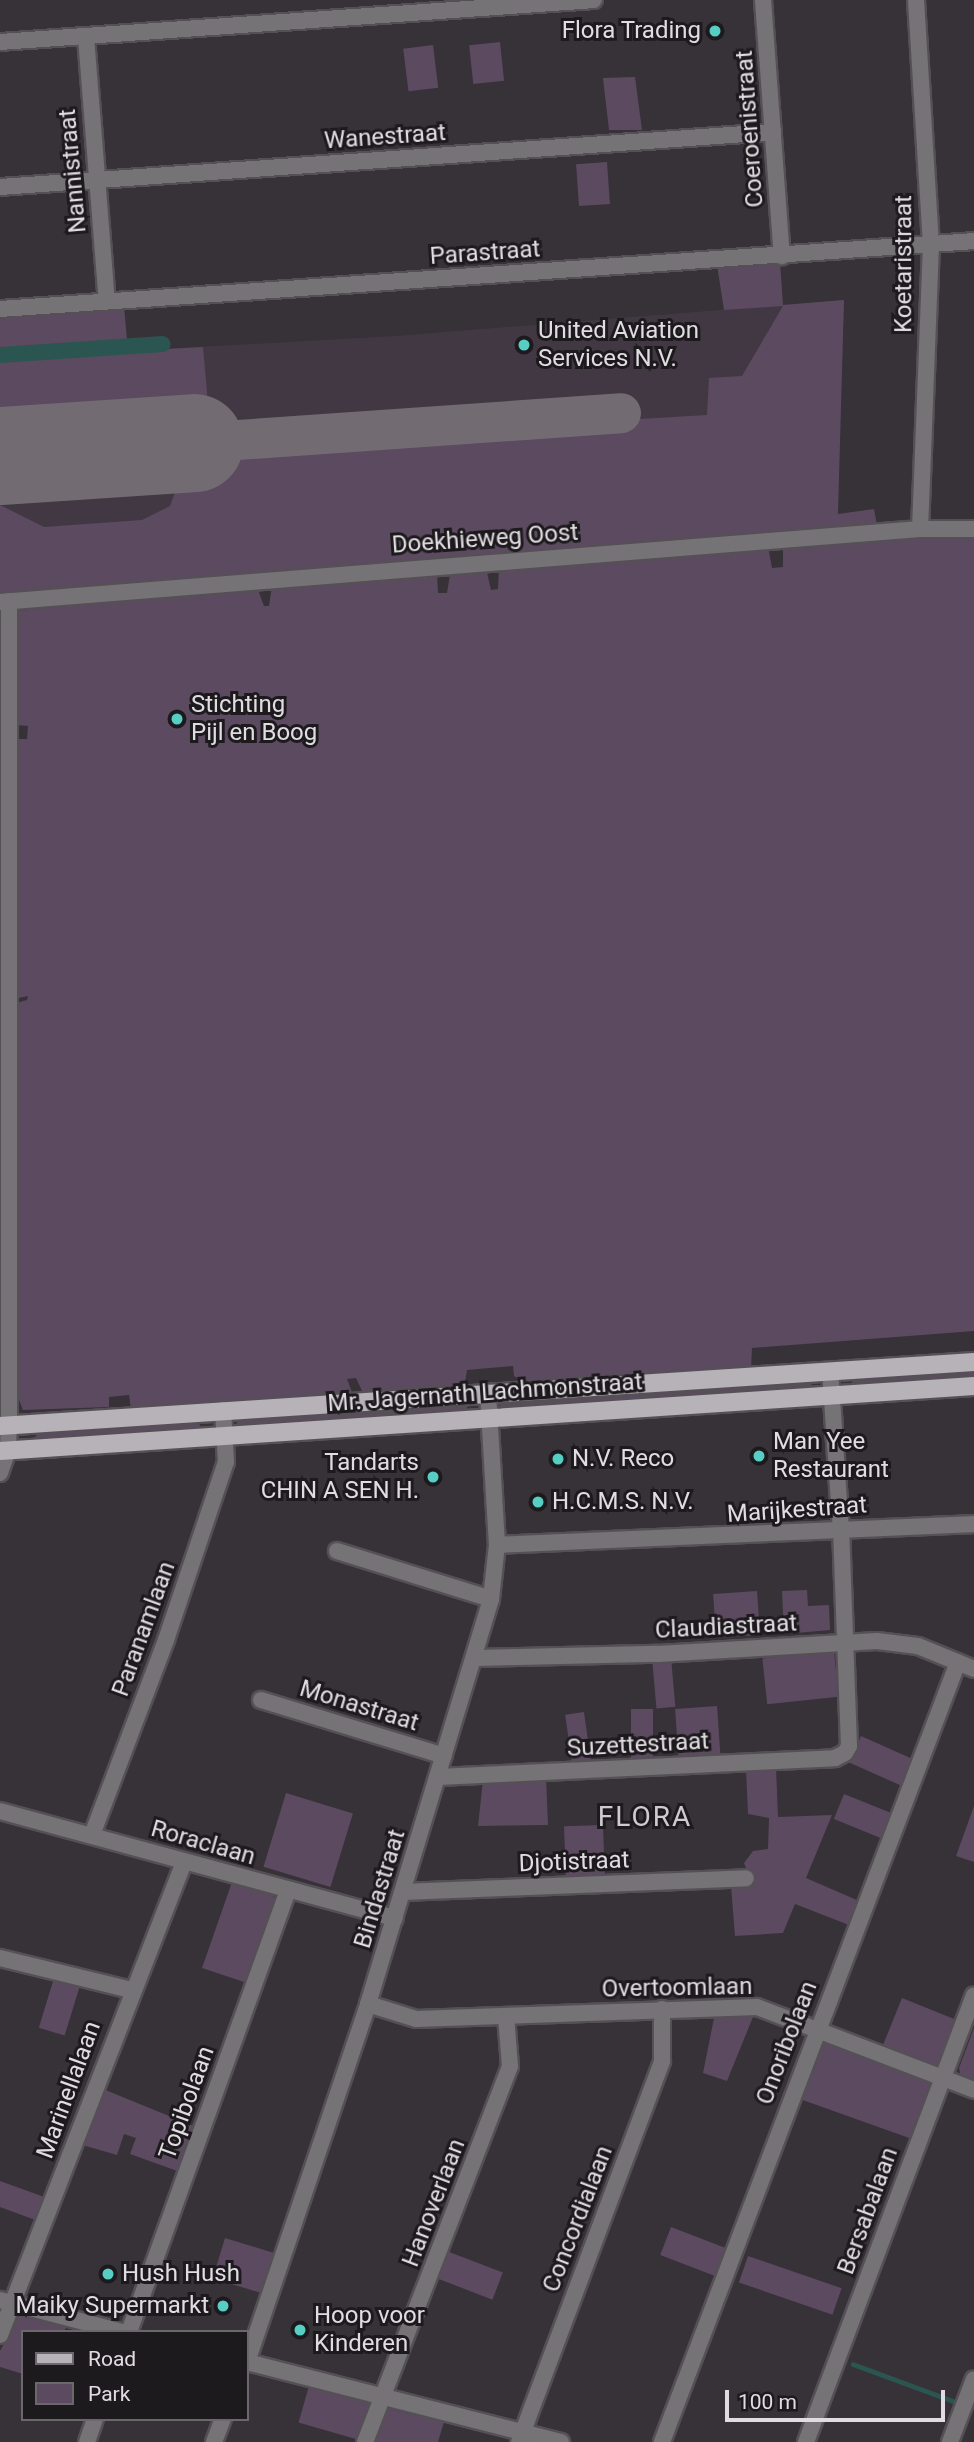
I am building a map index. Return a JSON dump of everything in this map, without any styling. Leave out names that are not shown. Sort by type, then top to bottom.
[{"type":"main road","name":"Mr. Jagernath Lachmonstraat","points":[[5,1426],[974,1362]]},
{"type":"main road","name":"Mr. Jagernath Lachmonstraat","points":[[4,1450],[974,1386]]},
{"type":"street","points":[[0,42],[594,0]]},
{"type":"street","name":"Coeroenistraat","points":[[763,0],[782,256]]},
{"type":"street","name":"Koetaristraat","points":[[916,0],[931,244],[920,529]]},
{"type":"street","name":"Nannistraat","points":[[86,37],[95,180],[107,301]]},
{"type":"street","name":"Wanestraat","points":[[0,187],[773,132]]},
{"type":"street","name":"Parastraat","points":[[0,309],[974,241]]},
{"type":"street","name":"Doekhieweg Oost","points":[[4,601],[920,529],[974,529]]},
{"type":"street","points":[[0,1474],[5,1426],[4,601]]},
{"type":"street","points":[[830,1371],[841,1531],[842,1642]]},
{"type":"street","name":"Bindastraat","points":[[248,2359],[404,1892],[491,1599],[498,1545],[488,1392]]},
{"type":"street","name":"Paranamlaan","points":[[92,1835],[166,1640],[226,1462],[223,1410]]},
{"type":"street","name":"Marijkestraat","points":[[498,1545],[974,1524]]},
{"type":"street","points":[[337,1551],[491,1599]]},
{"type":"street","name":"Claudiastraat","points":[[475,1658],[658,1654],[842,1642],[897,1642],[974,1669]]},
{"type":"street","name":"Suzettestraat","points":[[438,1777],[841,1756],[849,1746],[842,1642]]},
{"type":"street","name":"Onoribolaan","points":[[662,2442],[816,2029],[958,1662]]},
{"type":"street","name":"Monastraat","points":[[261,1700],[444,1756]]},
{"type":"street","name":"Roraclaan","points":[[0,1811],[395,1919]]},
{"type":"street","name":"Marinellalaan","points":[[0,2334],[7,2302],[184,1862]]},
{"type":"street","name":"Djotistraat","points":[[404,1892],[746,1878]]},
{"type":"street","name":"Topibolaan","points":[[130,2330],[288,1891]]},
{"type":"street","points":[[0,1958],[131,1990]]},
{"type":"street","name":"Bersabalaan","points":[[806,2442],[974,1996]]},
{"type":"street","name":"Overtoomlaan","points":[[368,2004],[416,2019],[757,2007],[974,2090]]},
{"type":"street","name":"Concordialaan","points":[[521,2437],[662,2061],[662,2009]]},
{"type":"street","name":"Hanoverlaan","points":[[365,2442],[510,2066],[506,2016]]},
{"type":"street","points":[[7,2302],[114,2330]]},
{"type":"street","points":[[248,2362],[383,2397],[521,2437],[561,2442]]},
{"type":"street","points":[[950,2442],[974,2379]]},
{"type":"street","points":[[87,2442],[95,2421]]},
{"type":"street","points":[[214,2442],[222,2421]]},
{"type":"shaded area","points":[[844,300],[837,518],[0,578],[0,358],[396,336]]},
{"type":"green space","points":[[500,42],[504,81],[473,84],[469,45]]},
{"type":"green space","points":[[433,45],[438,88],[408,91],[403,49]]},
{"type":"green space","points":[[635,77],[642,130],[609,130],[603,78]]},
{"type":"green space","points":[[607,162],[610,204],[579,206],[576,164]]},
{"type":"green space","points":[[780,261],[783,305],[844,300],[838,514],[874,509],[877,525],[0,595],[0,505],[44,527],[142,520],[170,506],[185,465],[211,458],[539,438],[539,425],[707,415],[709,378],[742,376],[783,306],[724,310],[717,265]]},
{"type":"green space","points":[[124,306],[128,351],[203,347],[208,403],[0,417],[0,315]]},
{"type":"green space","points":[[974,530],[974,1331],[752,1348],[751,1369],[525,1382],[514,1376],[513,1366],[467,1370],[465,1382],[457,1388],[364,1395],[356,1378],[347,1379],[353,1395],[131,1409],[129,1395],[109,1397],[109,1407],[23,1410],[17,1395],[16,1003],[27,1000],[28,996],[19,998],[19,987],[15,986],[13,739],[27,739],[28,726],[16,725],[18,611],[257,587],[264,606],[269,606],[272,586],[437,574],[438,593],[447,593],[450,574],[486,568],[491,590],[498,589],[499,567],[768,546],[772,568],[783,567],[783,547]]},
{"type":"green space","points":[[0,619],[2,629],[0,1013]]},
{"type":"green space","points":[[0,1032],[3,1035],[0,1404]]},
{"type":"green space","points":[[974,1368],[974,1379],[852,1383],[851,1378]]},
{"type":"green space","points":[[812,1381],[811,1389],[505,1409],[499,1405],[500,1401]]},
{"type":"green space","points":[[467,1402],[467,1409],[460,1412],[235,1425],[241,1418]]},
{"type":"green space","points":[[198,1421],[202,1429],[38,1440],[35,1436],[49,1431]]},
{"type":"green space","points":[[807,1590],[808,1606],[829,1605],[830,1630],[784,1634],[782,1591]]},
{"type":"green space","points":[[757,1591],[760,1635],[716,1638],[713,1594]]},
{"type":"green space","points":[[834,1651],[839,1697],[767,1704],[762,1659]]},
{"type":"green space","points":[[671,1657],[675,1707],[656,1708],[652,1659]]},
{"type":"green space","points":[[717,1706],[720,1754],[678,1757],[675,1709]]},
{"type":"green space","points":[[631,1709],[653,1709],[653,1761],[631,1761]]},
{"type":"green space","points":[[584,1712],[591,1763],[572,1766],[565,1715]]},
{"type":"green space","points":[[861,1736],[915,1760],[903,1786],[849,1762]]},
{"type":"green space","points":[[776,1767],[778,1817],[832,1815],[806,1878],[859,1901],[849,1925],[795,1904],[783,1933],[735,1936],[731,1886],[752,1884],[744,1863],[753,1851],[768,1849],[769,1818],[748,1814],[746,1769]]},
{"type":"green space","points":[[546,1777],[548,1825],[478,1826],[483,1780]]},
{"type":"green space","points":[[286,1793],[353,1813],[330,1887],[263,1867]]},
{"type":"green space","points":[[844,1794],[893,1814],[883,1839],[834,1819]]},
{"type":"green space","points":[[974,1806],[974,1862],[956,1856]]},
{"type":"green space","points":[[603,1825],[605,1879],[566,1880],[564,1826]]},
{"type":"green space","points":[[232,1882],[271,1893],[278,1902],[247,1983],[202,1968]]},
{"type":"green space","points":[[54,1978],[80,1986],[65,2036],[39,2028]]},
{"type":"green space","points":[[902,1998],[959,2021],[938,2071],[882,2048]]},
{"type":"green space","points":[[755,2012],[727,2081],[703,2073],[715,2013]]},
{"type":"green space","points":[[974,2028],[974,2082],[961,2078],[959,2068]]},
{"type":"green space","points":[[823,2040],[929,2082],[931,2091],[912,2139],[797,2098]]},
{"type":"green space","points":[[103,2089],[196,2127],[180,2172],[130,2154],[136,2138],[124,2134],[117,2155],[79,2144]]},
{"type":"green space","points":[[0,2181],[47,2198],[38,2221],[0,2207]]},
{"type":"green space","points":[[671,2227],[727,2249],[716,2277],[660,2255]]},
{"type":"green space","points":[[225,2238],[276,2253],[263,2294],[213,2278]]},
{"type":"green space","points":[[444,2250],[503,2273],[492,2300],[434,2277]]},
{"type":"green space","points":[[748,2256],[842,2288],[832,2315],[739,2282]]},
{"type":"green space","points":[[19,2316],[36,2316],[67,2325],[65,2330],[21,2330],[21,2373],[0,2367],[0,2351]]},
{"type":"green space","points":[[309,2386],[370,2403],[359,2440],[299,2423]]},
{"type":"green space","points":[[385,2408],[444,2422],[438,2442],[369,2442]]},
{"type":"waterway","points":[[0,355],[163,344]]},
{"type":"waterway","points":[[853,2364],[953,2401]]},
{"type":"taxiway","points":[[195,443],[621,413]]},
{"type":"runway","points":[[0,456],[195,443]]},
{"type":"place","name":"Flora Trading","points":[[715,31]]},
{"type":"place","name":"United Aviation Services N.V.","points":[[524,345]]},
{"type":"place","name":"Stichting Pijl en Boog","points":[[177,719]]},
{"type":"place","name":"Man Yee Restaurant","points":[[759,1456]]},
{"type":"place","name":"N.V. Reco","points":[[558,1459]]},
{"type":"place","name":"Tandarts CHIN A SEN H.","points":[[433,1477]]},
{"type":"place","name":"H.C.M.S. N.V.","points":[[538,1502]]},
{"type":"place","name":"Hush Hush","points":[[108,2274]]},
{"type":"place","name":"Maiky Supermarkt","points":[[223,2306]]},
{"type":"place","name":"Hoop voor Kinderen","points":[[300,2330]]},
{"type":"district","name":"FLORA","points":[[645,1817]]}]
